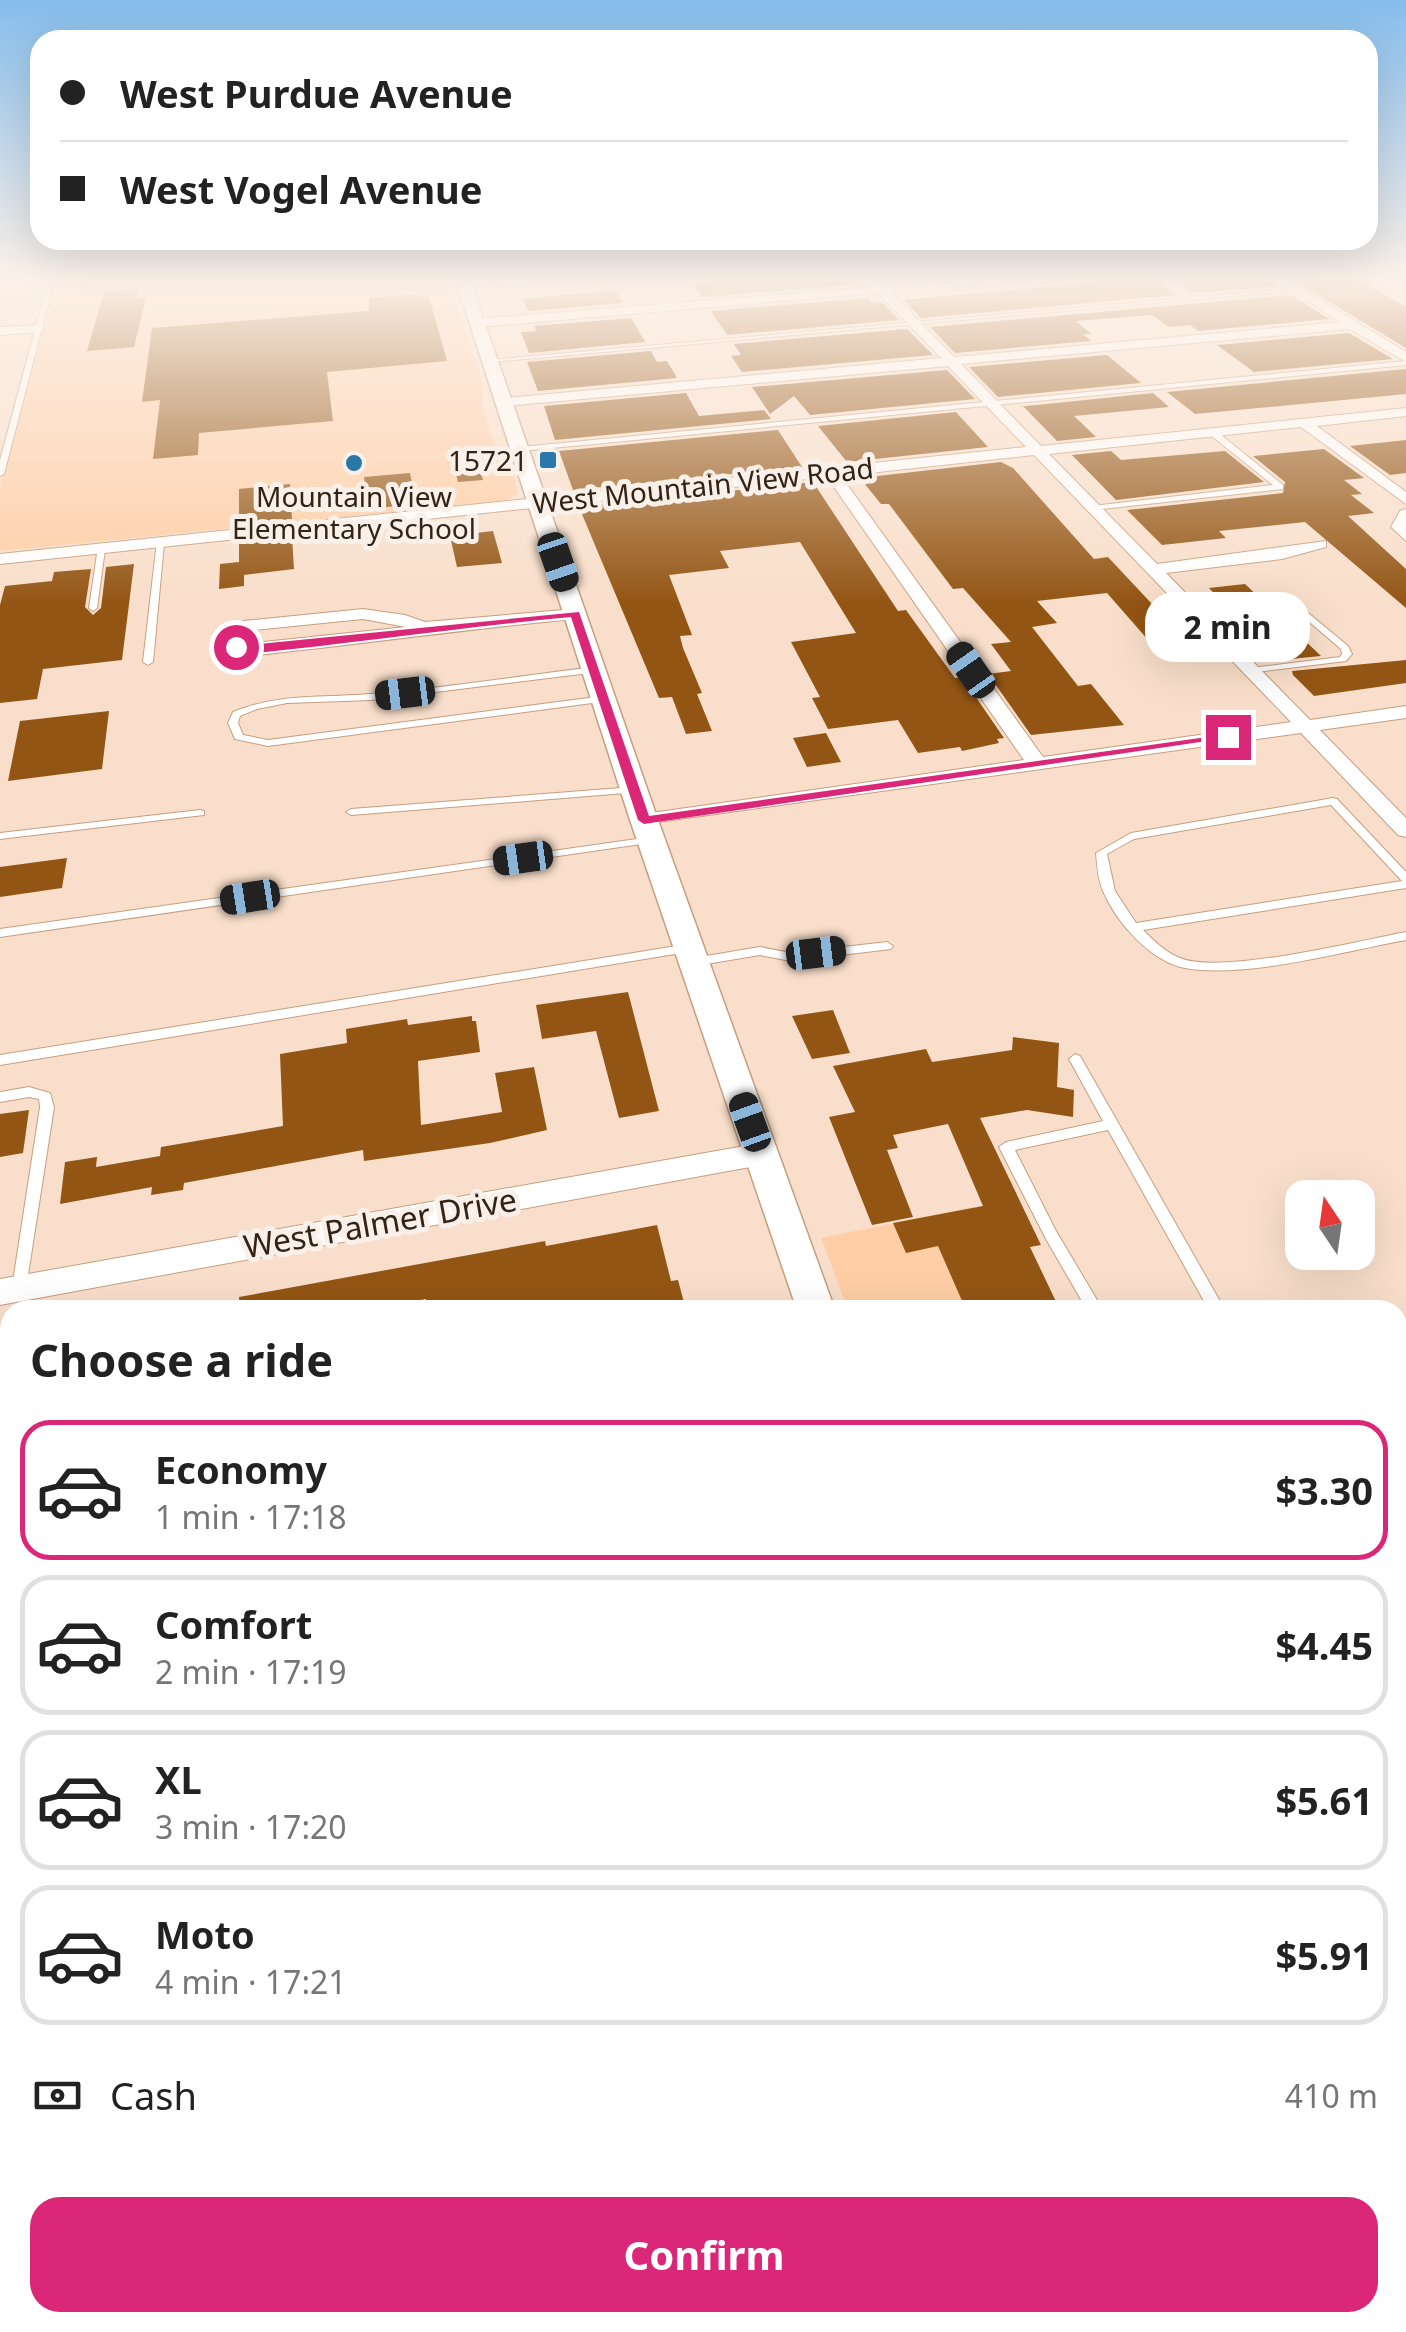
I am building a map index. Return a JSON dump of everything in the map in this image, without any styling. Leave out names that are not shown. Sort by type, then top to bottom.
[{"type":"street","points":[[499,387],[634,790],[812,1300]]},
{"type":"street","points":[[504,402],[673,387]]},
{"type":"street","points":[[975,387],[1406,830]]},
{"type":"street","name":"West Mountain View Road","points":[[0,559],[1406,412]]},
{"type":"street","points":[[1303,422],[1406,499]]},
{"type":"street","points":[[830,471],[1038,765]]},
{"type":"street","points":[[1406,514],[1399,527],[1406,536]]},
{"type":"street","points":[[1152,570],[1282,554],[1320,544]]},
{"type":"street","points":[[422,628],[409,619],[386,614],[250,625],[238,630],[236,647],[246,651],[395,636],[422,628],[575,614]]},
{"type":"street","points":[[648,830],[1038,765],[1406,712]]},
{"type":"street","name":"West Palmer Drive","points":[[9,1290],[760,1154]]},
{"type":"lane","points":[[0,474],[23,387]]},
{"type":"lane","points":[[521,449],[1147,387]]},
{"type":"lane","points":[[1093,508],[1280,488],[1212,432]]},
{"type":"lane","points":[[148,662],[160,543]]},
{"type":"lane","points":[[92,608],[100,549]]},
{"type":"lane","points":[[1196,614],[1295,605],[1347,654],[1343,659],[1251,671]]},
{"type":"lane","points":[[594,670],[368,697],[301,696],[259,703],[236,714],[232,723],[238,737],[268,742],[604,699]]},
{"type":"lane","points":[[351,812],[634,790]]},
{"type":"lane","points":[[1406,881],[1333,801],[1131,836],[1101,853],[1109,893],[1134,927],[1158,952],[1183,964],[1236,964],[1406,936]]},
{"type":"lane","points":[[0,836],[200,813]]},
{"type":"lane","points":[[0,933],[648,830]]},
{"type":"lane","points":[[1134,927],[1406,881]]},
{"type":"lane","points":[[0,1060],[692,955],[760,951],[791,957],[887,946]]},
{"type":"lane","points":[[1075,1060],[1211,1300]]},
{"type":"lane","points":[[0,1097],[29,1092],[45,1096],[46,1107],[9,1290]]},
{"type":"lane","points":[[1088,1300],[1050,1236],[1006,1146],[1111,1124]]},
{"type":"shaded area","points":[[28,387],[484,387],[482,406],[500,463],[513,476],[518,493],[506,501],[0,551],[0,486]]},
{"type":"shaded area","points":[[973,1207],[1015,1300],[844,1300],[821,1238]]},
{"type":"building","points":[[144,387],[329,387],[333,421],[199,433],[198,455],[153,459],[160,400],[142,402]]},
{"type":"building","points":[[536,387],[583,387],[538,391]]},
{"type":"building","points":[[752,387],[963,387],[975,399],[810,415],[794,396],[770,414]]},
{"type":"building","points":[[988,387],[1102,387],[998,397]]},
{"type":"building","points":[[1221,387],[1406,387],[1406,394],[1195,414],[1167,392]]},
{"type":"building","points":[[686,393],[699,416],[764,410],[771,419],[555,440],[544,406]]},
{"type":"building","points":[[1153,393],[1169,407],[1074,416],[1096,437],[1057,441],[1023,406]]},
{"type":"building","points":[[956,412],[988,447],[847,462],[818,426]]},
{"type":"building","points":[[778,430],[802,467],[573,490],[559,451]]},
{"type":"building","points":[[1406,440],[1406,473],[1390,475],[1350,446]]},
{"type":"building","points":[[1324,449],[1364,478],[1344,480],[1362,494],[1351,495],[1374,513],[1348,516],[1406,569],[1406,608],[1305,522],[1219,531],[1226,538],[1162,545],[1127,510],[1283,493],[1285,482],[1253,456]]},
{"type":"building","points":[[1111,451],[1121,460],[1225,451],[1264,482],[1116,500],[1072,455]]},
{"type":"building","points":[[476,457],[483,480],[458,482],[452,459]]},
{"type":"building","points":[[1001,462],[1013,468],[1094,559],[1108,557],[1182,636],[1149,641],[1107,593],[1037,601],[1057,623],[1032,627],[1078,686],[1091,684],[1124,725],[1031,735],[988,674],[1011,671],[991,644],[1011,642],[963,588],[953,589],[889,504],[881,504],[860,478]]},
{"type":"building","points":[[410,473],[416,504],[368,509],[364,477]]},
{"type":"building","points":[[813,482],[898,611],[906,610],[955,678],[962,677],[1004,738],[997,739],[999,743],[962,751],[960,747],[918,753],[898,720],[828,729],[812,698],[820,697],[791,642],[856,633],[800,542],[720,551],[729,568],[669,575],[692,635],[680,636],[712,731],[686,734],[672,697],[659,698],[579,507]]},
{"type":"building","points":[[290,484],[292,520],[239,525],[239,489]]},
{"type":"building","points":[[493,531],[502,563],[457,567],[450,536]]},
{"type":"building","points":[[292,537],[294,569],[244,575],[244,586],[219,589],[220,564],[239,562],[239,543]]},
{"type":"building","points":[[134,564],[122,660],[43,669],[37,699],[0,703],[0,605],[5,586],[52,581],[54,572],[91,569],[85,607],[93,615],[101,608],[106,567]]},
{"type":"building","points":[[1245,584],[1263,601],[1225,605],[1209,588]]},
{"type":"building","points":[[1276,613],[1321,656],[1281,660],[1238,617]]},
{"type":"building","points":[[1406,660],[1406,683],[1314,696],[1292,671]]},
{"type":"building","points":[[109,711],[102,769],[8,781],[20,721]]},
{"type":"building","points":[[826,733],[841,762],[807,767],[793,738]]},
{"type":"building","points":[[67,858],[62,888],[0,897],[0,867]]},
{"type":"building","points":[[628,992],[659,1111],[619,1118],[596,1031],[542,1039],[536,1005]]},
{"type":"building","points":[[833,1010],[850,1053],[812,1059],[792,1016]]},
{"type":"building","points":[[472,1016],[480,1052],[418,1061],[421,1125],[502,1112],[495,1073],[534,1067],[547,1130],[490,1143],[364,1161],[363,1150],[184,1183],[183,1190],[151,1195],[152,1187],[60,1204],[65,1162],[97,1157],[96,1167],[160,1156],[161,1147],[283,1126],[280,1054],[347,1043],[346,1029],[407,1019],[408,1025]]},
{"type":"building","points":[[1013,1037],[1059,1043],[1057,1087],[1074,1090],[1073,1117],[1027,1110],[980,1118],[1041,1245],[1030,1247],[1055,1300],[962,1300],[938,1246],[906,1253],[893,1223],[983,1206],[948,1124],[893,1135],[898,1148],[887,1150],[913,1217],[872,1225],[829,1117],[855,1112],[833,1066],[926,1049],[932,1062],[1012,1050]]},
{"type":"building","points":[[29,1110],[23,1153],[0,1157],[0,1114]]},
{"type":"building","points":[[657,1225],[671,1281],[678,1280],[683,1300],[239,1300],[545,1241],[546,1246]]},
{"type":"place","name":"15721","points":[[548,460]]},
{"type":"place","name":"Mountain View Elementary School","points":[[354,463]]},
{"type":"route","points":[[236,647],[246,651],[395,636],[422,628],[575,614],[644,820],[1228,737]]}]
